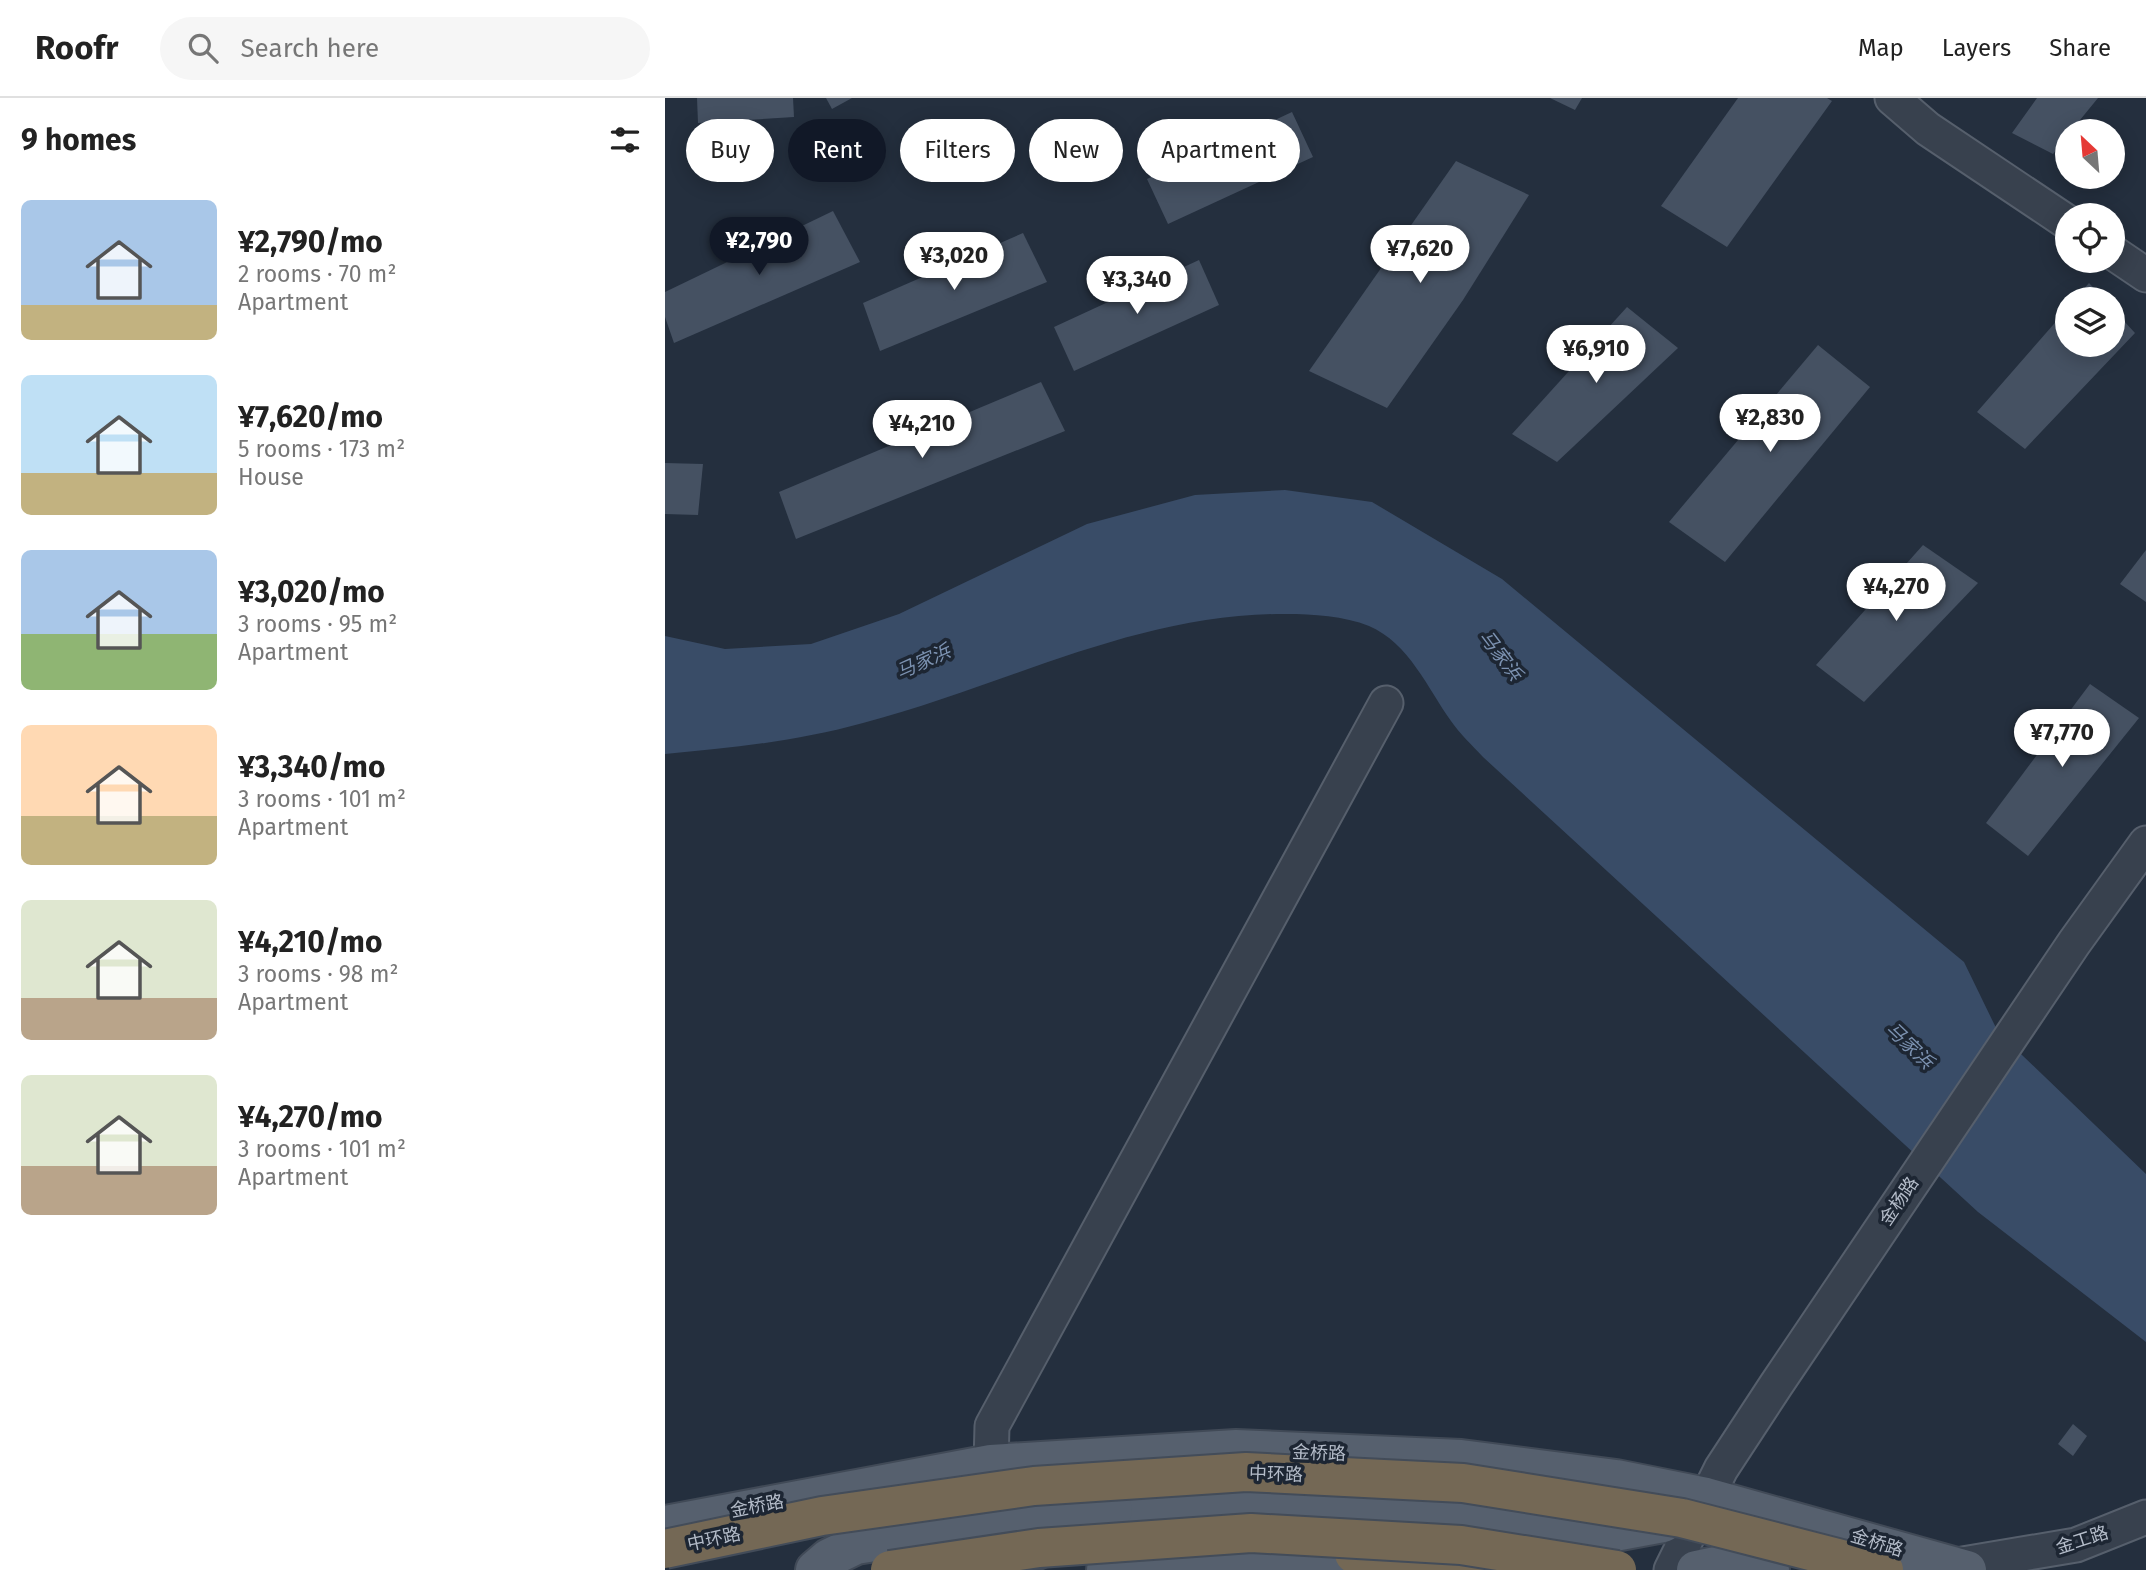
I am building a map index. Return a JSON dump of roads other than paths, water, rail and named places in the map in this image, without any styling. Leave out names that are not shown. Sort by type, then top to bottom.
[{"type":"highway","name":"中环路","points":[[665,1549],[822,1516],[1034,1486],[1246,1472],[1464,1483],[1682,1518],[1884,1570]]},
{"type":"highway","points":[[890,1570],[1039,1548],[1251,1534],[1461,1545],[1617,1570]]},
{"type":"highway","points":[[1146,1539],[1347,1553],[1470,1570]]},
{"type":"main road","name":"金桥路","points":[[665,1525],[991,1464],[1236,1449],[1435,1458],[1616,1479],[1706,1497],[1950,1568]]},
{"type":"main road","points":[[815,1570],[829,1558],[856,1545],[996,1522],[1113,1510],[1254,1502],[1462,1512],[1609,1533],[1663,1523],[1706,1497]]},
{"type":"main road","points":[[998,1570],[1113,1510]]},
{"type":"main road","points":[[1696,1570],[1739,1562],[1770,1570]]},
{"type":"main road","points":[[1106,1570],[1257,1565],[1368,1570]]},
{"type":"street","points":[[1892,98],[1928,129],[2055,214]]},
{"type":"street","points":[[2125,261],[2146,275]]},
{"type":"street","points":[[991,1464],[992,1426],[1386,703]]},
{"type":"street","name":"金杨路","points":[[1671,1570],[1706,1497],[1868,1246],[2074,943],[2146,843]]},
{"type":"street","name":"金工路","points":[[1950,1568],[2076,1545],[2146,1517]]},
{"type":"water","name":"马家浜","points":[[1285,490],[1372,502],[1502,579],[1964,962],[1998,1032],[2146,1174],[2146,1342],[1978,1212],[1483,757],[1455,726],[1406,655],[1383,634],[1369,626],[1307,614],[1231,617],[1177,625],[1072,654],[916,708],[863,723],[765,743],[665,754],[665,636],[725,649],[811,644],[899,614],[1087,524],[1195,495]]}]
